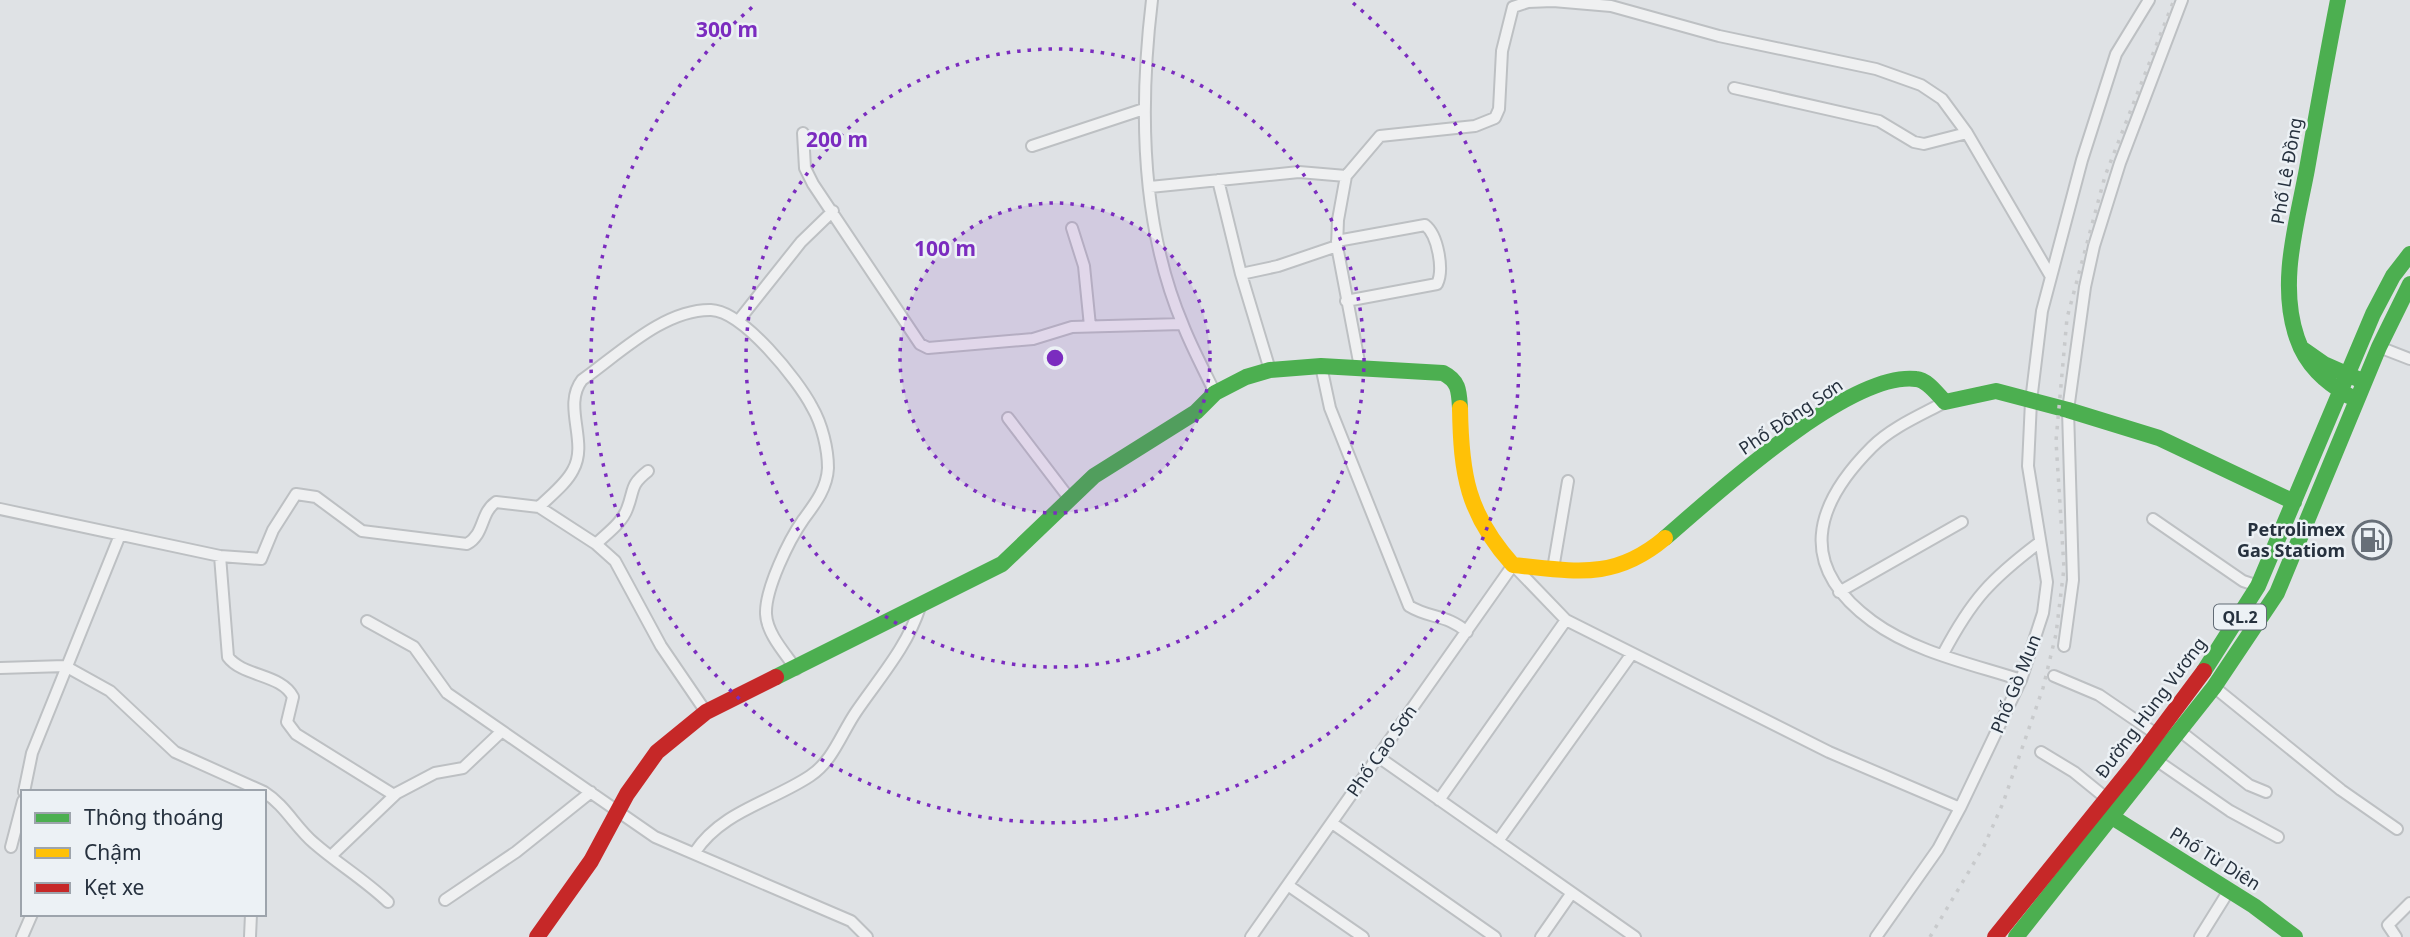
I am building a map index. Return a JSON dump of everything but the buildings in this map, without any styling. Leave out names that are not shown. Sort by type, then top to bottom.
[{"type":"main road","name":"Phố Lê Đồng","points":[[2338,0],[2291,266],[2292,319],[2311,369],[2357,400]]},
{"type":"main road","name":"Đường Hùng Vương","points":[[1995,937],[2202,675],[2258,586],[2384,291],[2410,254]]},
{"type":"main road","name":"Đường Hùng Vương","points":[[2016,937],[2214,687],[2277,593],[2379,347],[2410,284]]},
{"type":"main road","points":[[2302,349],[2365,382]]},
{"type":"main road","points":[[537,937],[591,861],[627,794],[657,752],[706,712],[1002,564],[1069,498],[1118,458],[1196,412],[1215,393],[1246,377],[1270,370],[1321,366],[1443,373],[1453,378],[1461,399],[1460,449],[1468,490],[1496,546],[1513,565]]},
{"type":"main road","name":"Phố Đông Sơn","points":[[1513,565],[1553,569],[1609,569],[1629,565],[1754,464],[1821,416],[1883,383],[1918,379],[1945,402]]},
{"type":"main road","points":[[1945,402],[1996,391],[2068,410],[2159,438],[2294,502]]},
{"type":"main road","name":"Phố Từ Diên","points":[[2112,817],[2274,919],[2295,937]]},
{"type":"street","points":[[1152,0],[1144,109],[1150,187],[1158,243],[1182,324],[1215,393]]},
{"type":"street","name":"Phố Gò Mun","points":[[1876,937],[1938,849],[1960,807],[2021,680],[2043,613],[2047,582],[2028,466],[2031,401],[2050,275],[2116,54],[2149,0]]},
{"type":"street","points":[[2063,646],[2073,580],[2068,410],[2094,246],[2120,163],[2182,0]]},
{"type":"street","points":[[1360,367],[1337,244],[1346,176],[1380,136],[1475,126],[1495,118],[1499,108],[1506,24],[1513,7],[1528,2],[1611,6],[1719,36],[1876,69],[1933,91],[1967,132],[2050,275]]},
{"type":"street","points":[[1734,88],[1879,121],[1914,142],[1924,144],[1967,132]]},
{"type":"street","points":[[1032,146],[1144,109]]},
{"type":"street","points":[[803,133],[805,167],[813,184],[919,344],[928,348],[1033,339],[1061,329],[1090,326],[1182,324]]},
{"type":"street","points":[[1150,187],[1298,172],[1346,176]]},
{"type":"street","points":[[1218,180],[1241,274],[1270,370]]},
{"type":"street","points":[[740,320],[801,242],[833,211]]},
{"type":"street","points":[[1241,274],[1278,266],[1337,244],[1425,225],[1432,230],[1438,263],[1437,284],[1346,301]]},
{"type":"street","points":[[1072,228],[1084,266],[1090,326]]},
{"type":"street","points":[[539,507],[574,469],[578,444],[575,389],[582,380],[658,326],[676,318],[711,310],[740,320],[799,385],[814,409],[825,443],[828,470],[822,493],[795,533],[769,594],[766,614],[771,633],[796,669]]},
{"type":"street","points":[[2379,347],[2410,359]]},
{"type":"street","points":[[1321,366],[1330,408],[1409,606],[1422,614],[1446,617],[1467,632]]},
{"type":"street","points":[[1945,402],[1902,425],[1873,446],[1837,490],[1821,527],[1822,560],[1839,592],[1883,628],[1905,641],[2021,680]]},
{"type":"street","points":[[1008,418],[1069,498]]},
{"type":"street","points":[[596,544],[622,518],[627,509],[631,488],[649,471]]},
{"type":"street","points":[[1553,569],[1567,481]]},
{"type":"street","points":[[0,509],[220,556],[261,559],[289,501],[304,493],[323,502],[362,531],[467,544],[476,539],[490,506],[496,502],[539,507],[596,544],[615,561],[661,646],[706,712]]},
{"type":"street","points":[[2153,519],[2243,581],[2258,586]]},
{"type":"street","points":[[1839,592],[1962,522]]},
{"type":"street","points":[[24,790],[32,753],[65,666],[90,616],[121,535]]},
{"type":"street","points":[[1943,654],[1975,598],[2008,566],[2040,542]]},
{"type":"street","points":[[220,556],[225,651],[228,657],[242,669],[288,689],[293,696],[287,722],[296,734],[394,795]]},
{"type":"street","points":[[1513,565],[1566,620],[1631,655],[1829,752],[1960,807]]},
{"type":"street","name":"Phố Cao Sơn","points":[[1251,937],[1513,565]]},
{"type":"street","points":[[695,852],[737,812],[795,785],[822,766],[857,710],[904,644],[920,607]]},
{"type":"street","points":[[1439,800],[1566,620]]},
{"type":"street","points":[[367,621],[414,647],[447,694],[592,792],[618,814],[655,837],[843,917],[867,937]]},
{"type":"street","points":[[1498,841],[1631,655]]},
{"type":"street","points":[[0,668],[65,666],[110,691],[175,752],[260,790]]},
{"type":"street","points":[[2054,676],[2099,695],[2156,734]]},
{"type":"street","points":[[2214,687],[2341,790],[2397,829]]},
{"type":"street","points":[[2179,731],[2249,785],[2266,792]]},
{"type":"street","points":[[331,856],[394,795],[435,774],[463,768],[501,732]]},
{"type":"street","points":[[2041,752],[2074,772],[2106,798]]},
{"type":"street","points":[[1377,757],[1635,937]]},
{"type":"street","points":[[2156,760],[2230,811],[2278,837]]},
{"type":"street","points":[[445,900],[516,852],[592,792]]},
{"type":"street","points":[[266,793],[275,799],[307,837],[388,902]]},
{"type":"street","points":[[11,847],[21,810]]},
{"type":"street","points":[[1332,823],[1495,937]]},
{"type":"street","points":[[1289,886],[1363,937]]},
{"type":"street","points":[[2200,937],[2228,892]]},
{"type":"street","points":[[1541,937],[1571,894]]},
{"type":"street","points":[[2396,937],[2388,925],[2410,903]]},
{"type":"street","points":[[22,937],[31,916]]},
{"type":"street","points":[[250,937],[251,916]]},
{"type":"railway","points":[[1930,937],[1984,846],[2003,803],[2043,688],[2056,634],[2064,568],[2056,441],[2067,318],[2105,176],[2174,0]]},
{"type":"traffic: fast","points":[[2338,0],[2294,232],[2289,296],[2297,338],[2311,365],[2324,379],[2349,396]]},
{"type":"traffic: fast","points":[[2204,671],[2258,586],[2373,314],[2393,276],[2410,254]]},
{"type":"traffic: fast","points":[[2016,937],[2214,687],[2277,593],[2379,347],[2410,284]]},
{"type":"traffic: fast","points":[[2304,350],[2324,364],[2358,379]]},
{"type":"traffic: fast","points":[[776,677],[1002,564],[1094,476],[1196,412],[1215,393],[1246,377],[1270,370],[1321,366],[1443,373],[1452,379],[1457,387],[1460,408]]},
{"type":"traffic: fast","points":[[1665,538],[1749,467],[1820,414],[1856,394],[1888,382],[1916,379],[1928,385],[1945,402],[1996,391],[2159,438],[2294,502]]},
{"type":"traffic: fast","points":[[2112,817],[2254,906],[2295,937]]},
{"type":"traffic: slow","points":[[1460,408],[1465,473],[1476,510],[1485,528],[1513,565],[1575,570],[1611,567],[1646,552],[1665,538]]},
{"type":"traffic: jam","points":[[1995,937],[2133,766],[2204,671]]},
{"type":"traffic: jam","points":[[537,937],[591,861],[627,794],[657,752],[706,712],[776,677]]},
{"type":"place","name":"Petrolimex Gas Statiom","points":[[2372,540]]}]
